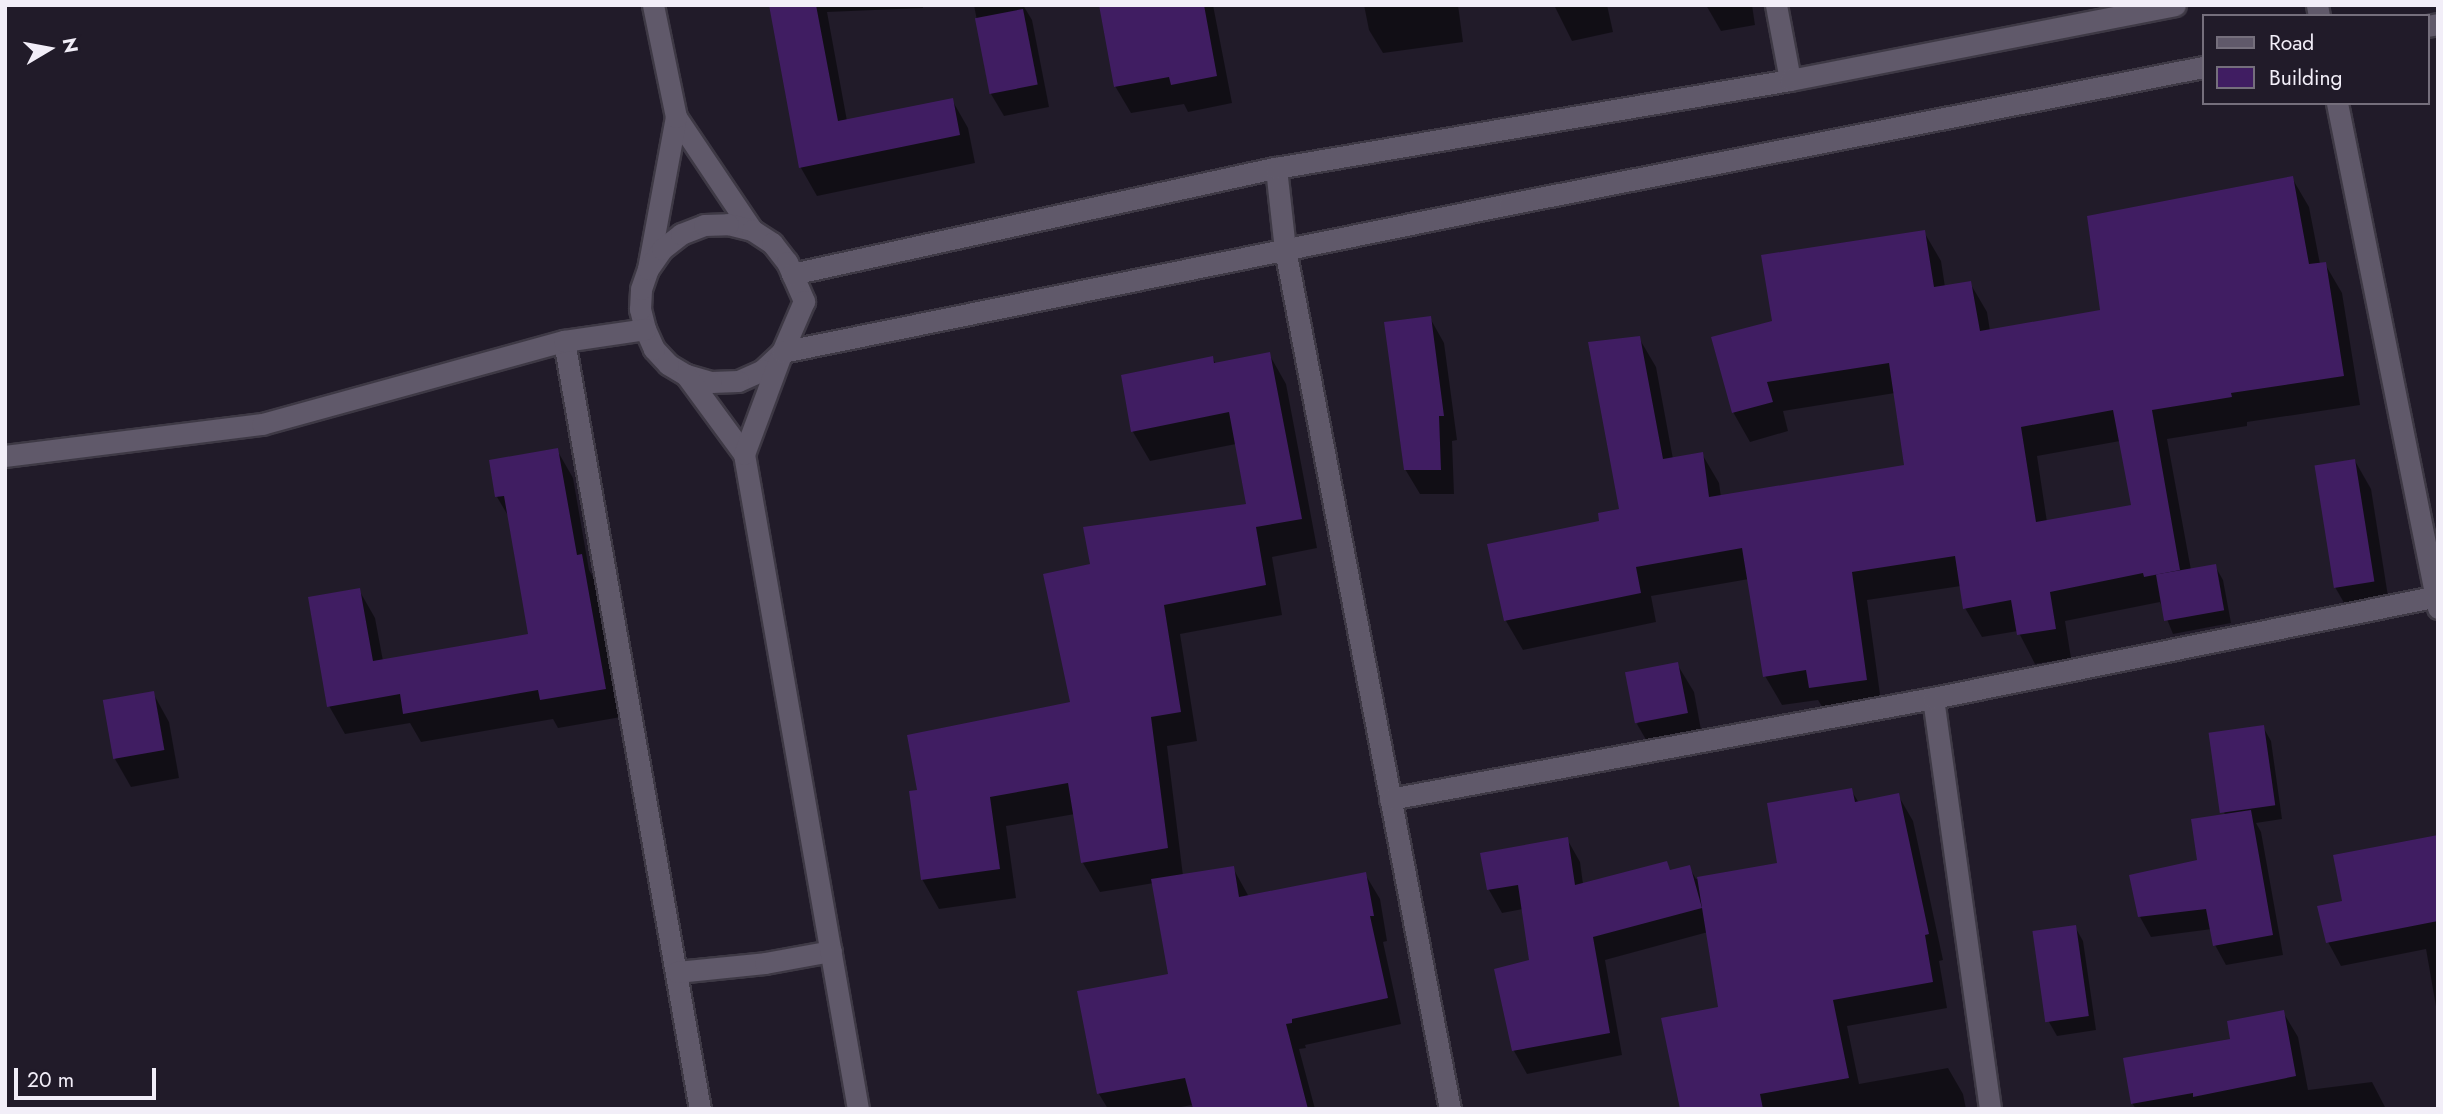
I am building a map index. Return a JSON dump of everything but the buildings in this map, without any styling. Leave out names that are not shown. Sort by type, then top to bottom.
[{"type":"street","points":[[653,5],[676,117],[648,269],[641,289],[640,309],[645,330],[654,349],[668,364],[686,375],[711,382],[738,381],[763,370],[782,352],[2202,67]]},
{"type":"street","points":[[1776,5],[1790,80]]},
{"type":"street","points":[[792,274],[1276,168],[1790,80],[2175,5]]},
{"type":"street","points":[[1390,799],[1933,698],[2437,600],[2337,105]]},
{"type":"street","points":[[676,117],[752,230]]},
{"type":"street","points":[[1276,168],[1285,249],[1450,1109]]},
{"type":"street","points":[[648,269],[662,249],[681,234],[704,225],[728,224],[752,230],[772,243],[792,274],[804,301],[744,454]]},
{"type":"street","points":[[5,456],[262,424],[564,341],[645,330]]},
{"type":"street","points":[[564,341],[700,1109]]},
{"type":"street","points":[[686,375],[744,454],[859,1109]]},
{"type":"street","points":[[1933,698],[1990,1109]]},
{"type":"street","points":[[677,972],[765,963],[831,951]]}]
